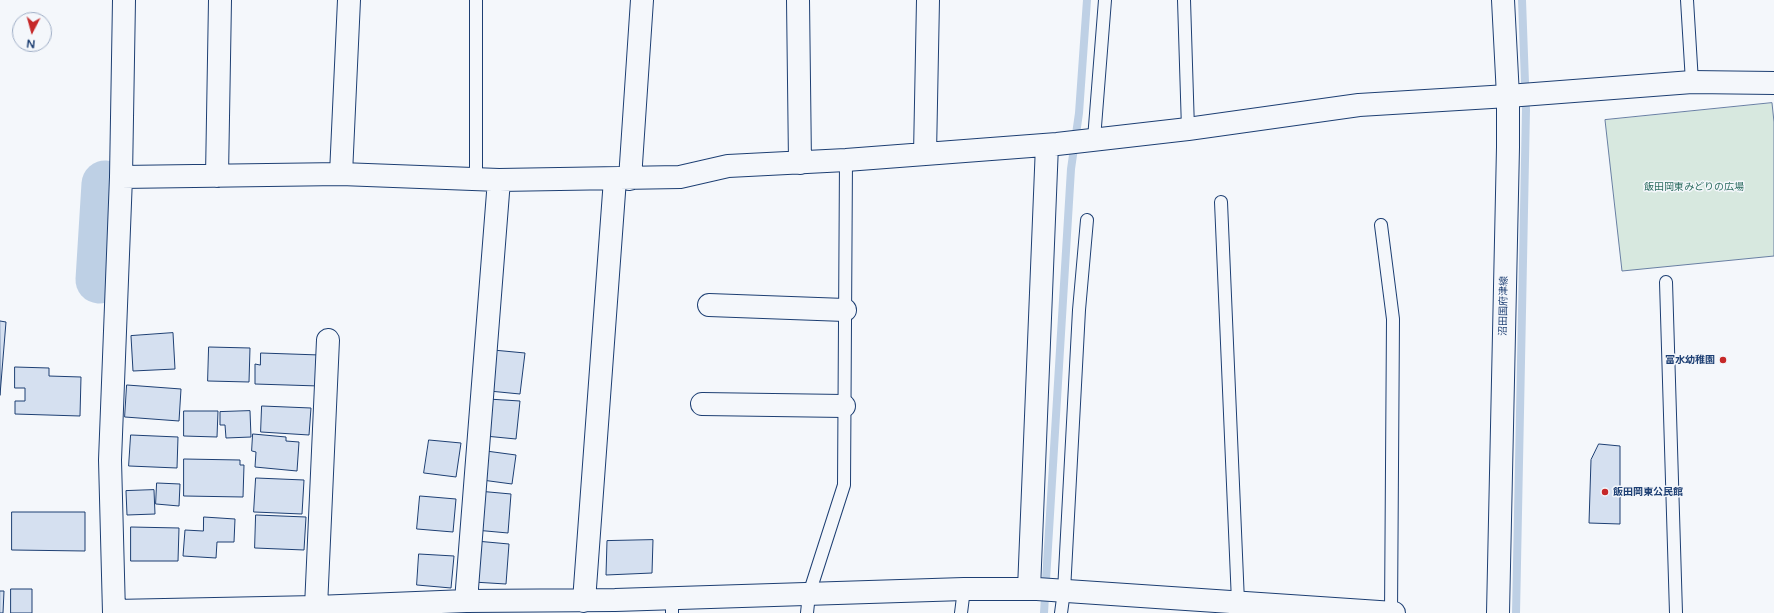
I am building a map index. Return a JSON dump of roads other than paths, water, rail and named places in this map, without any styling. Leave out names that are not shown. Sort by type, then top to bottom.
[{"type":"street","points":[[124,0],[121,177],[110,460],[114,612],[263,610],[466,601],[584,601],[672,606],[808,604],[964,589],[1047,590],[1191,606],[1238,602],[1274,609],[1394,613]]},
{"type":"street","points":[[218,176],[220,0]]},
{"type":"street","points":[[341,174],[349,0]]},
{"type":"street","points":[[584,601],[622,179],[642,0]]},
{"type":"street","points":[[798,0],[800,163]]},
{"type":"street","points":[[925,154],[928,0]]},
{"type":"street","name":"沼田国府津線","points":[[1498,613],[1508,146],[1508,96],[1503,0]]},
{"type":"street","points":[[121,177],[341,174],[499,180],[680,178],[728,166],[800,163],[1052,145],[1188,129],[1359,105],[1508,96],[1692,82],[1774,83]]},
{"type":"street","points":[[1047,590],[1052,145]]},
{"type":"street","points":[[466,601],[499,180]]},
{"type":"street","points":[[709,305],[845,310]]},
{"type":"street","points":[[316,607],[328,340]]},
{"type":"street","points":[[702,404],[844,406]]},
{"type":"lane","points":[[476,0],[476,179]]},
{"type":"lane","points":[[1090,140],[1105,0]]},
{"type":"lane","points":[[1184,0],[1188,129]]},
{"type":"lane","points":[[1687,0],[1692,82]]},
{"type":"lane","points":[[808,604],[844,485],[846,160]]},
{"type":"lane","points":[[1221,202],[1238,602]]},
{"type":"lane","points":[[1061,613],[1047,590],[1079,310],[1087,220]]},
{"type":"lane","points":[[1381,225],[1393,319],[1391,613]]},
{"type":"lane","points":[[1666,282],[1676,613]]},
{"type":"lane","points":[[961,613],[964,589]]},
{"type":"waterway","points":[[1044,613],[1071,169],[1079,113],[1087,0]]},
{"type":"waterway","points":[[1516,613],[1526,110],[1522,0]]},
{"type":"waterway","points":[[99,280],[105,184]]},
{"type":"place","name":"富水幼稚園","points":[[1723,360]]},
{"type":"place","name":"飯田岡東公民館","points":[[1605,492]]},
{"type":"park label","name":"飯田岡東みどりの広場","points":[[1694,187]]}]
